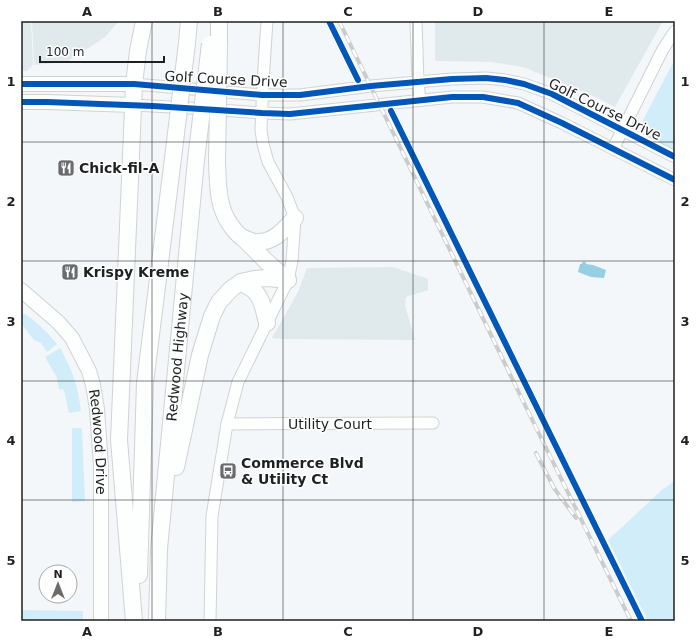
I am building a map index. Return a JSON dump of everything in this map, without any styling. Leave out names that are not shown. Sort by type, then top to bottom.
[{"type":"highway","points":[[134,621],[119,440],[134,84],[138,51],[144,21]]},
{"type":"highway","name":"Redwood Highway","points":[[138,621],[144,383],[189,21]]},
{"type":"highway","name":"Redwood Highway","points":[[157,621],[159,549],[196,160],[215,45],[214,21]]},
{"type":"highway","points":[[219,21],[215,45],[217,161],[218,187],[221,206],[228,222],[239,235],[288,280]]},
{"type":"highway","points":[[242,238],[257,243],[270,240],[278,236],[295,218]]},
{"type":"highway","points":[[159,549],[199,362],[212,316],[219,302],[231,289],[241,282],[268,278],[288,280]]},
{"type":"highway","points":[[241,282],[252,289],[259,296],[267,323]]},
{"type":"main road","name":"Golf Course Drive","points":[[21,84],[134,84]]},
{"type":"main road","points":[[21,102],[133,105]]},
{"type":"main road","name":"Redwood Drive","points":[[21,291],[58,322],[72,338],[89,371],[93,385],[97,409],[101,466],[101,621]]},
{"type":"street","points":[[210,621],[212,516],[227,424],[238,382],[288,280],[292,261],[295,218],[287,197],[268,162],[261,130],[267,21]]},
{"type":"street","points":[[416,21],[420,100]]},
{"type":"street","points":[[613,149],[663,49],[675,31]]},
{"type":"street","name":"Golf Course Drive","points":[[134,84],[262,95],[300,95],[370,86],[452,79],[486,78],[505,80],[524,84],[552,94],[675,157]]},
{"type":"street","points":[[133,105],[290,114],[452,97],[483,97],[518,103],[562,123],[675,180]]},
{"type":"street","name":"Utility Court","points":[[227,424],[433,423]]},
{"type":"shaded area","points":[[21,21],[31,21],[33,65],[27,71],[21,71]]},
{"type":"shaded area","points":[[32,21],[119,21],[105,37],[67,62],[34,65]]},
{"type":"shaded area","points":[[435,21],[663,21],[615,107],[589,94],[523,67],[491,62],[435,61]]},
{"type":"shaded area","points":[[675,59],[675,151],[647,137],[643,120]]},
{"type":"shaded area","points":[[393,267],[428,279],[428,290],[406,297],[405,305],[415,340],[272,338],[298,292],[307,268]]},
{"type":"shaded area","points":[[25,314],[42,328],[57,344],[47,352],[41,343],[34,340],[23,326],[21,326],[21,315]]},
{"type":"shaded area","points":[[60,348],[74,378],[81,411],[69,413],[64,390],[59,389],[57,378],[45,357]]},
{"type":"shaded area","points":[[72,428],[82,429],[85,501],[72,502]]},
{"type":"shaded area","points":[[675,481],[675,621],[648,621],[608,540],[663,489]]},
{"type":"shaded area","points":[[21,610],[83,611],[83,621],[21,621]]},
{"type":"water","points":[[582,262],[586,262],[586,264],[606,270],[604,278],[591,277],[578,272]]},
{"type":"railway","points":[[339,21],[631,621]]},
{"type":"railway","points":[[536,453],[554,488],[576,518]]},
{"type":"cycle path","points":[[329,21],[358,80]]},
{"type":"cycle path","points":[[21,84],[134,84],[262,95],[300,95],[371,86],[452,79],[486,78],[505,80],[524,84],[552,94],[675,157]]},
{"type":"cycle path","points":[[21,102],[153,106],[290,114],[452,97],[483,97],[518,103],[562,123],[675,180]]},
{"type":"cycle path","points":[[391,111],[642,621]]},
{"type":"place","name":"Chick-fil-A","points":[[66,168]]},
{"type":"place","name":"Krispy Kreme","points":[[70,272]]},
{"type":"place","name":"Commerce Blvd & Utility Ct","points":[[228,471]]}]
